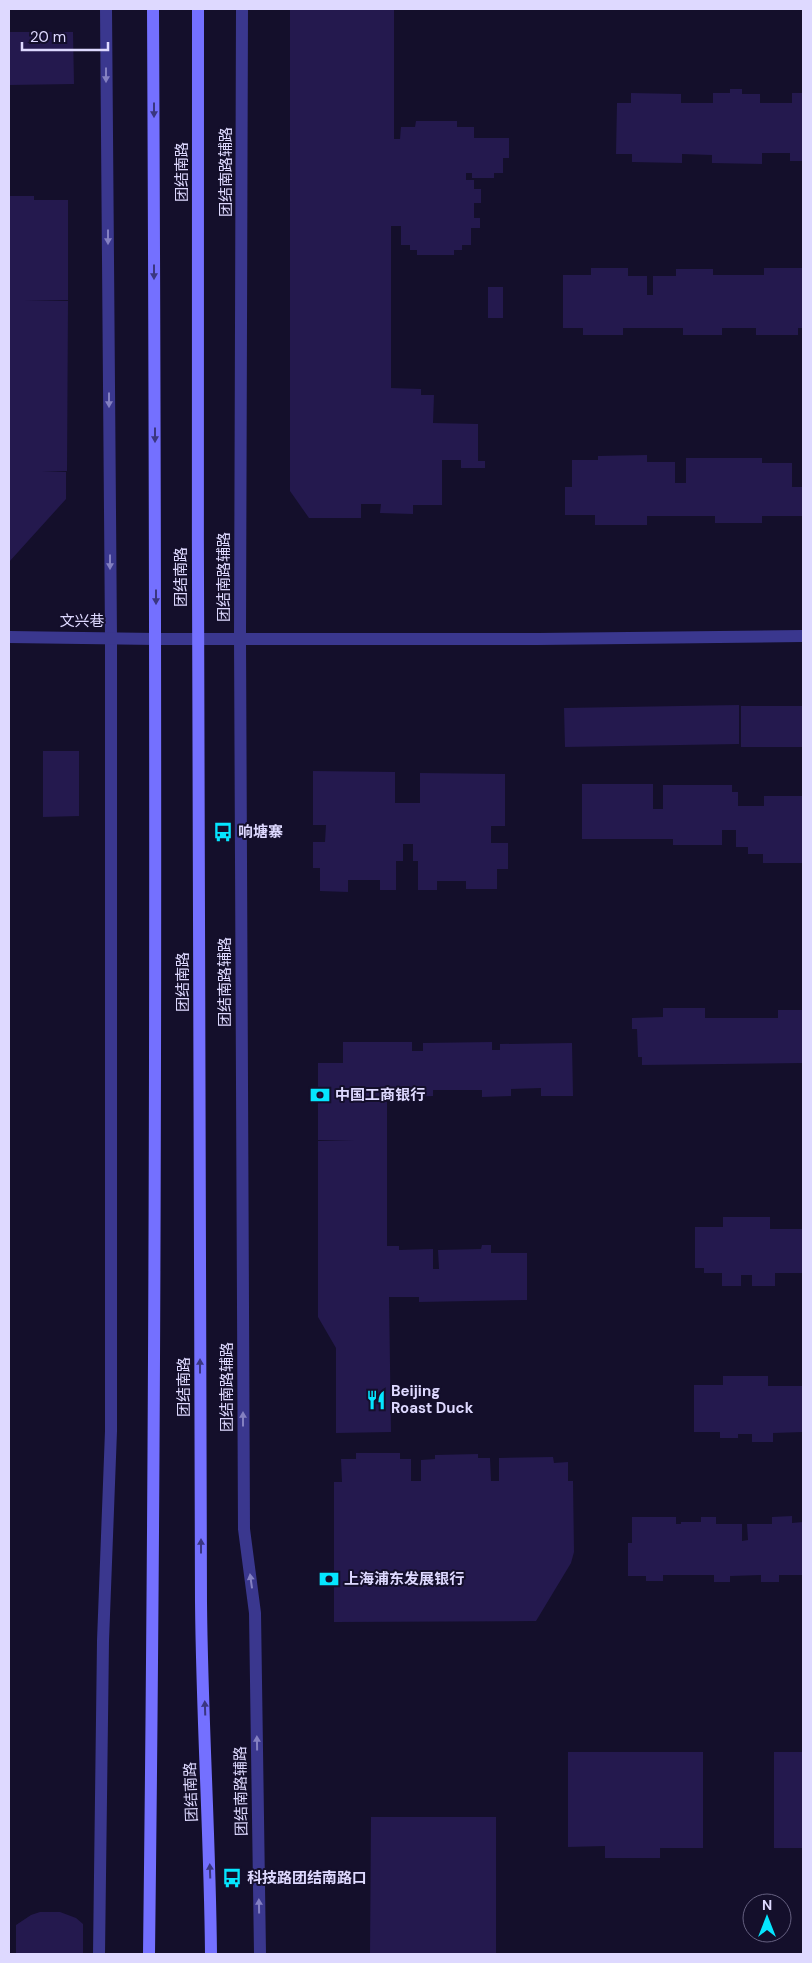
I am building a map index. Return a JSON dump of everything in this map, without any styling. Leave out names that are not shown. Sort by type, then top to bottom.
[{"type":"main road","name":"团结南路","points":[[149,1954],[154,1533],[156,639],[153,9]]},
{"type":"main road","name":"团结南路","points":[[198,9],[201,1609],[211,1954]]},
{"type":"street","points":[[98,1954],[103,1641],[111,1431],[111,637],[106,9]]},
{"type":"street","name":"团结南路辅路","points":[[242,9],[240,638],[244,1529],[255,1612],[260,1954]]},
{"type":"street","name":"文兴巷","points":[[9,637],[538,639],[803,636]]},
{"type":"building","points":[[290,9],[394,9],[394,139],[400,139],[401,127],[415,127],[416,121],[457,121],[457,127],[474,127],[474,138],[509,138],[509,158],[503,158],[503,173],[494,173],[494,178],[472,178],[472,173],[466,173],[466,180],[474,180],[474,189],[481,189],[481,203],[474,203],[474,218],[480,218],[480,228],[471,228],[471,245],[462,245],[462,250],[454,250],[454,255],[417,255],[417,250],[410,250],[410,245],[401,245],[401,226],[391,226],[391,388],[421,389],[421,395],[434,395],[433,423],[478,424],[478,461],[485,461],[485,468],[461,468],[461,460],[442,460],[442,505],[413,505],[413,514],[380,513],[381,504],[361,504],[361,518],[309,518],[290,491]]},
{"type":"building","points":[[9,32],[73,32],[74,84],[9,85]]},
{"type":"building","points":[[730,89],[742,89],[742,94],[760,94],[760,103],[792,103],[792,93],[803,93],[803,161],[790,161],[790,153],[762,153],[762,164],[712,163],[712,155],[682,154],[682,163],[632,162],[632,154],[616,154],[617,103],[631,103],[631,93],[681,94],[681,103],[713,103],[713,93],[730,93]]},
{"type":"building","points":[[9,196],[34,196],[34,200],[68,200],[68,300],[25,300],[68,301],[67,471],[42,471],[66,472],[66,499],[9,562]]},
{"type":"building","points":[[591,268],[628,268],[628,276],[647,276],[647,295],[653,295],[653,276],[676,276],[676,269],[713,269],[713,275],[764,275],[764,268],[802,268],[803,328],[798,328],[798,335],[756,335],[756,328],[722,328],[722,335],[683,335],[683,328],[623,328],[623,335],[583,335],[583,328],[563,328],[563,275],[591,275]]},
{"type":"building","points":[[488,287],[503,287],[503,318],[488,318]]},
{"type":"building","points":[[647,455],[647,462],[675,462],[675,483],[686,483],[686,458],[762,458],[762,463],[792,463],[792,487],[803,487],[803,516],[762,516],[762,523],[715,523],[715,516],[647,516],[647,525],[595,525],[595,515],[565,515],[565,487],[572,487],[572,460],[598,460],[598,456]]},
{"type":"building","points":[[739,705],[739,744],[565,747],[564,708]]},
{"type":"building","points":[[741,706],[803,706],[803,747],[741,747]]},
{"type":"building","points":[[43,751],[79,751],[79,816],[43,817]]},
{"type":"building","points":[[313,771],[395,772],[395,803],[420,803],[420,773],[505,774],[505,826],[491,826],[491,843],[508,843],[508,869],[497,869],[497,889],[466,889],[466,881],[437,881],[437,890],[418,890],[418,861],[413,861],[413,844],[403,844],[403,861],[396,861],[396,890],[380,890],[380,880],[348,880],[348,892],[320,891],[320,868],[313,868],[313,842],[325,842],[326,825],[313,825]]},
{"type":"building","points":[[582,784],[653,784],[653,809],[663,809],[663,785],[732,785],[732,792],[738,792],[738,806],[764,806],[764,796],[803,796],[803,863],[763,863],[763,854],[748,854],[748,847],[736,847],[736,830],[722,830],[722,845],[673,845],[673,839],[582,839]]},
{"type":"building","points":[[663,1008],[705,1008],[705,1018],[778,1018],[778,1010],[803,1010],[803,1063],[642,1065],[642,1057],[638,1057],[637,1029],[632,1029],[632,1018],[663,1017]]},
{"type":"building","points":[[343,1042],[412,1042],[412,1051],[423,1051],[423,1043],[492,1042],[492,1050],[500,1050],[500,1044],[572,1043],[573,1096],[541,1096],[541,1088],[511,1089],[511,1096],[482,1097],[482,1090],[433,1090],[433,1096],[403,1097],[402,1089],[387,1089],[387,1246],[399,1246],[399,1250],[433,1249],[433,1269],[439,1269],[438,1250],[481,1249],[482,1245],[491,1245],[491,1253],[527,1253],[527,1300],[419,1302],[419,1297],[389,1297],[391,1432],[336,1433],[336,1348],[318,1317],[318,1141],[354,1141],[318,1140],[318,1063],[343,1063]]},
{"type":"building","points":[[723,1217],[770,1217],[770,1229],[803,1229],[803,1273],[775,1273],[775,1286],[752,1286],[752,1275],[741,1275],[741,1286],[722,1286],[722,1273],[704,1273],[704,1268],[695,1268],[695,1227],[723,1227]]},
{"type":"building","points":[[723,1376],[768,1376],[768,1386],[803,1386],[803,1432],[773,1433],[773,1442],[752,1442],[752,1434],[738,1434],[738,1438],[720,1438],[720,1432],[694,1432],[694,1385],[723,1385]]},
{"type":"building","points":[[356,1453],[400,1453],[400,1459],[411,1459],[411,1481],[421,1481],[421,1460],[435,1459],[435,1455],[478,1454],[478,1458],[490,1458],[491,1481],[499,1481],[499,1458],[553,1457],[554,1463],[568,1462],[568,1481],[573,1481],[574,1552],[571,1563],[536,1621],[334,1622],[334,1482],[342,1482],[341,1459],[356,1459]]},
{"type":"building","points":[[792,1516],[792,1523],[803,1522],[803,1575],[779,1575],[779,1582],[761,1582],[761,1575],[730,1576],[730,1582],[714,1582],[714,1575],[663,1575],[663,1581],[646,1581],[646,1576],[628,1576],[628,1543],[632,1543],[632,1517],[676,1517],[676,1524],[681,1524],[681,1522],[701,1522],[701,1517],[716,1517],[716,1524],[742,1524],[742,1541],[748,1540],[747,1524],[772,1524],[772,1517]]},
{"type":"building","points":[[568,1752],[703,1752],[703,1848],[660,1848],[660,1858],[605,1858],[605,1846],[568,1847]]},
{"type":"building","points":[[774,1752],[803,1752],[803,1848],[774,1848]]},
{"type":"building","points":[[371,1817],[496,1817],[496,1954],[370,1954]]},
{"type":"building","points":[[40,1912],[60,1912],[76,1918],[83,1924],[83,1954],[16,1954],[16,1925],[31,1915]]},
{"type":"place","name":"响塘寨","points":[[223,832]]},
{"type":"place","name":"中国工商银行","points":[[320,1095]]},
{"type":"place","name":"Beijing Roast Duck","points":[[376,1400]]},
{"type":"place","name":"上海浦东发展银行","points":[[329,1579]]},
{"type":"place","name":"科技路团结南路口","points":[[232,1878]]}]
